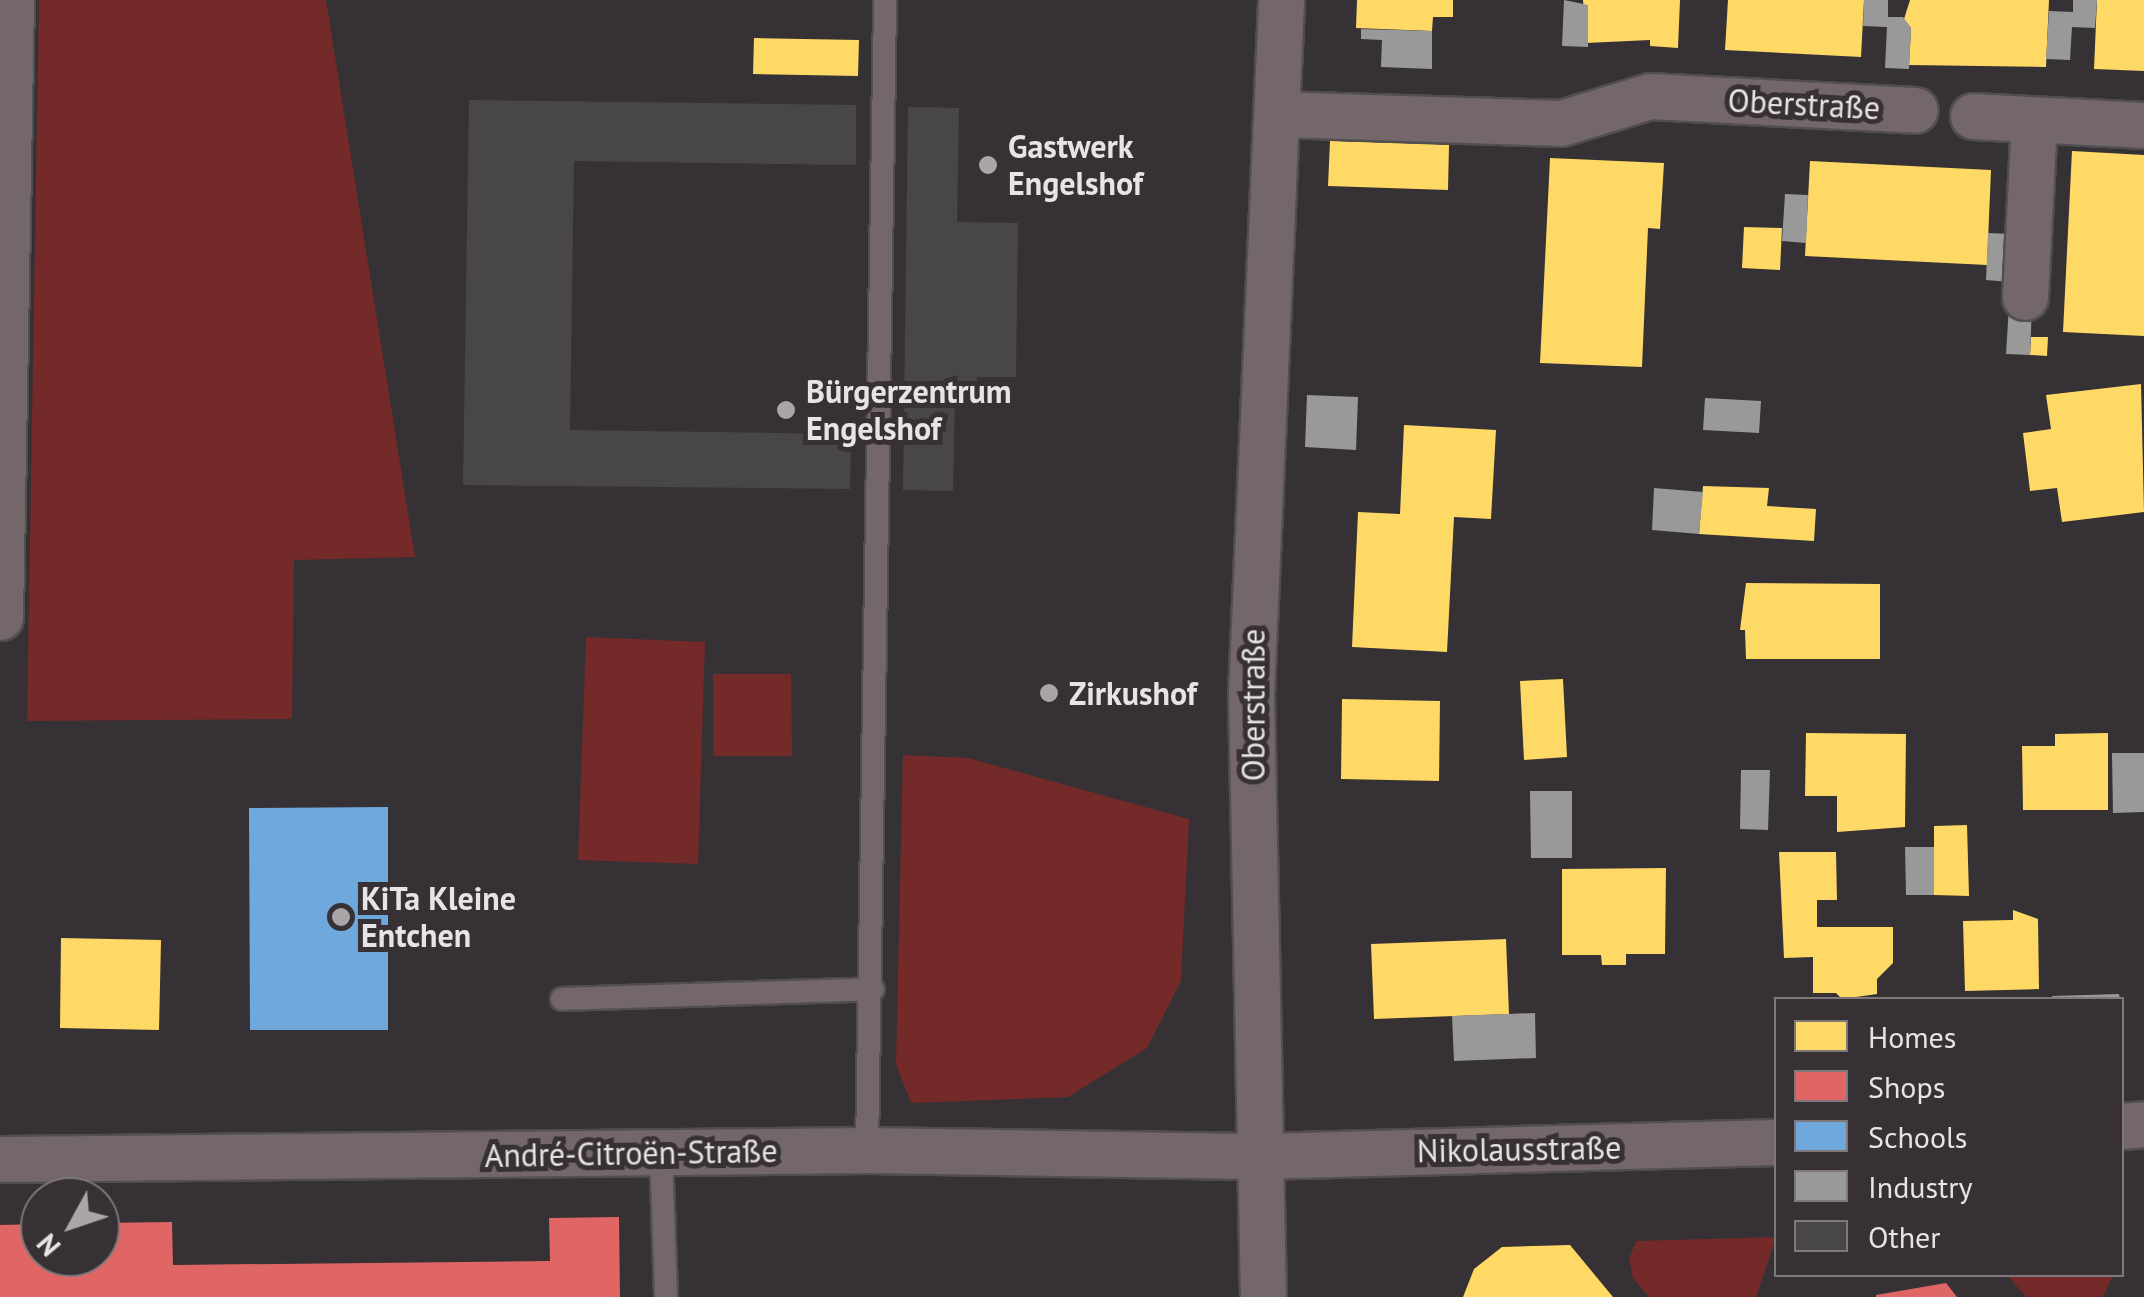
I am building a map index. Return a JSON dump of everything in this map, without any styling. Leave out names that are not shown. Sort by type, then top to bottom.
[{"type":"street","points":[[0,617],[11,0]]},
{"type":"street","name":"Oberstraße","points":[[1262,1297],[1251,694],[1281,0]]},
{"type":"street","name":"Oberstraße","points":[[1277,114],[1561,122],[1650,96],[1915,110]]},
{"type":"street","points":[[1973,116],[2144,125]]},
{"type":"street","points":[[2025,297],[2034,120]]},
{"type":"street","name":"Nikolausstraße","points":[[1262,1156],[1774,1142]]},
{"type":"street","name":"André-Citroën-Straße","points":[[0,1158],[867,1150],[1262,1156]]},
{"type":"lane","points":[[867,1150],[874,989],[884,0]]},
{"type":"lane","points":[[562,999],[874,989]]},
{"type":"lane","points":[[662,1152],[666,1297]]},
{"type":"shaded area","points":[[39,0],[326,0],[415,557],[294,560],[292,719],[27,721]]},
{"type":"shaded area","points":[[586,637],[705,642],[698,864],[578,860]]},
{"type":"shaded area","points":[[713,674],[791,674],[792,756],[713,756]]},
{"type":"shaded area","points":[[903,755],[968,758],[1189,819],[1181,981],[1147,1048],[1068,1097],[911,1103],[896,1064]]},
{"type":"shaded area","points":[[1774,1237],[1756,1297],[1649,1297],[1633,1278],[1629,1259],[1636,1241]]},
{"type":"shaded area","points":[[2009,1277],[2112,1277],[2103,1297],[2026,1297]]},
{"type":"building: Homes","points":[[1357,0],[1453,0],[1453,17],[1433,17],[1432,31],[1356,28]]},
{"type":"building: Homes","points":[[1583,0],[1680,0],[1678,48],[1650,46],[1650,40],[1586,43]]},
{"type":"building: Homes","points":[[1728,0],[1864,0],[1861,57],[1725,50]]},
{"type":"building: Homes","points":[[1910,0],[2049,0],[2046,67],[1909,65],[1911,28],[1904,19]]},
{"type":"building: Homes","points":[[2097,0],[2144,0],[2144,71],[2094,69]]},
{"type":"building: Homes","points":[[754,38],[859,40],[858,76],[753,74]]},
{"type":"building: Homes","points":[[1330,141],[1449,145],[1448,190],[1328,186]]},
{"type":"building: Homes","points":[[2072,151],[2144,155],[2144,336],[2063,332]]},
{"type":"building: Homes","points":[[1550,158],[1664,163],[1660,229],[1648,228],[1642,367],[1540,363]]},
{"type":"building: Homes","points":[[1810,161],[1991,170],[1987,265],[1805,256]]},
{"type":"building: Homes","points":[[1744,227],[1782,228],[1780,270],[1742,268]]},
{"type":"building: Homes","points":[[2031,337],[2048,337],[2047,356],[2030,355]]},
{"type":"building: Homes","points":[[2141,384],[2144,512],[2062,522],[2057,488],[2030,491],[2023,433],[2051,429],[2046,395]]},
{"type":"building: Homes","points":[[1404,425],[1496,430],[1491,519],[1454,517],[1447,652],[1352,647],[1358,512],[1400,514]]},
{"type":"building: Homes","points":[[1703,486],[1769,488],[1767,506],[1816,509],[1814,541],[1699,534]]},
{"type":"building: Homes","points":[[1746,583],[1880,584],[1880,659],[1746,659],[1745,630],[1740,630]]},
{"type":"building: Homes","points":[[1563,679],[1567,757],[1524,760],[1520,681]]},
{"type":"building: Homes","points":[[1342,699],[1440,701],[1439,781],[1341,779]]},
{"type":"building: Homes","points":[[1806,733],[1906,734],[1905,827],[1837,832],[1837,796],[1805,796]]},
{"type":"building: Homes","points":[[2108,733],[2108,810],[2023,810],[2022,746],[2055,746],[2055,734]]},
{"type":"building: Homes","points":[[1967,825],[1969,896],[1934,895],[1934,826]]},
{"type":"building: Homes","points":[[1779,852],[1836,852],[1837,900],[1817,900],[1817,927],[1893,927],[1893,963],[1877,979],[1877,994],[1840,997],[1836,993],[1813,993],[1813,957],[1784,958]]},
{"type":"building: Homes","points":[[1666,868],[1665,954],[1626,954],[1626,965],[1602,965],[1601,955],[1562,955],[1562,869]]},
{"type":"building: Homes","points":[[2013,910],[2038,919],[2039,989],[1965,991],[1963,921],[2013,920]]},
{"type":"building: Homes","points":[[61,938],[161,940],[159,1030],[60,1028]]},
{"type":"building: Homes","points":[[1506,939],[1509,1014],[1374,1019],[1371,944]]},
{"type":"building: Homes","points":[[1570,1245],[1613,1297],[1463,1297],[1474,1269],[1502,1247]]},
{"type":"building: Shops","points":[[619,1217],[620,1297],[0,1297],[0,1225],[20,1224],[20,1277],[120,1277],[120,1223],[172,1222],[173,1265],[550,1261],[549,1218]]},
{"type":"building: Shops","points":[[1946,1283],[1957,1297],[1876,1297],[1876,1295]]},
{"type":"building: Schools","points":[[388,807],[388,1030],[250,1030],[249,808]]},
{"type":"building: Industry","points":[[1564,0],[1588,5],[1588,47],[1562,46]]},
{"type":"building: Industry","points":[[1864,0],[1888,0],[1888,17],[1903,17],[1911,28],[1909,69],[1885,68],[1887,27],[1863,26]]},
{"type":"building: Industry","points":[[2073,0],[2097,0],[2095,28],[2072,27],[2070,60],[2046,59],[2049,11],[2073,12]]},
{"type":"building: Industry","points":[[1361,29],[1432,31],[1432,69],[1381,67],[1382,40],[1361,39]]},
{"type":"building: Industry","points":[[1785,194],[1808,195],[1806,243],[1782,241]]},
{"type":"building: Industry","points":[[1988,233],[2012,234],[2010,282],[1986,280]]},
{"type":"building: Industry","points":[[2009,306],[2032,307],[2030,355],[2006,354]]},
{"type":"building: Industry","points":[[1307,395],[1358,397],[1356,450],[1305,447]]},
{"type":"building: Industry","points":[[1705,398],[1761,401],[1759,433],[1703,430]]},
{"type":"building: Industry","points":[[1654,488],[1703,492],[1699,534],[1652,530]]},
{"type":"building: Industry","points":[[2112,753],[2144,753],[2144,812],[2113,813]]},
{"type":"building: Industry","points":[[1741,770],[1770,770],[1768,830],[1740,829]]},
{"type":"building: Industry","points":[[1530,791],[1572,791],[1572,858],[1531,858]]},
{"type":"building: Industry","points":[[1905,847],[1934,847],[1934,895],[1906,895]]},
{"type":"building: Industry","points":[[2119,994],[2120,997],[2052,997]]},
{"type":"building: Industry","points":[[1535,1013],[1536,1058],[1454,1061],[1452,1016]]},
{"type":"building: Other","points":[[469,100],[856,105],[856,165],[574,161],[570,430],[851,434],[850,489],[463,485]]},
{"type":"building: Other","points":[[908,107],[959,108],[957,222],[1018,223],[1016,377],[977,377],[977,395],[955,394],[953,491],[903,490]]},
{"type":"place","name":"Gastwerk Engelshof","points":[[988,165]]},
{"type":"place","name":"Bürgerzentrum Engelshof","points":[[786,410]]},
{"type":"place","name":"Zirkushof","points":[[1049,693]]},
{"type":"place","name":"KiTa Kleine Entchen","points":[[341,917]]}]
